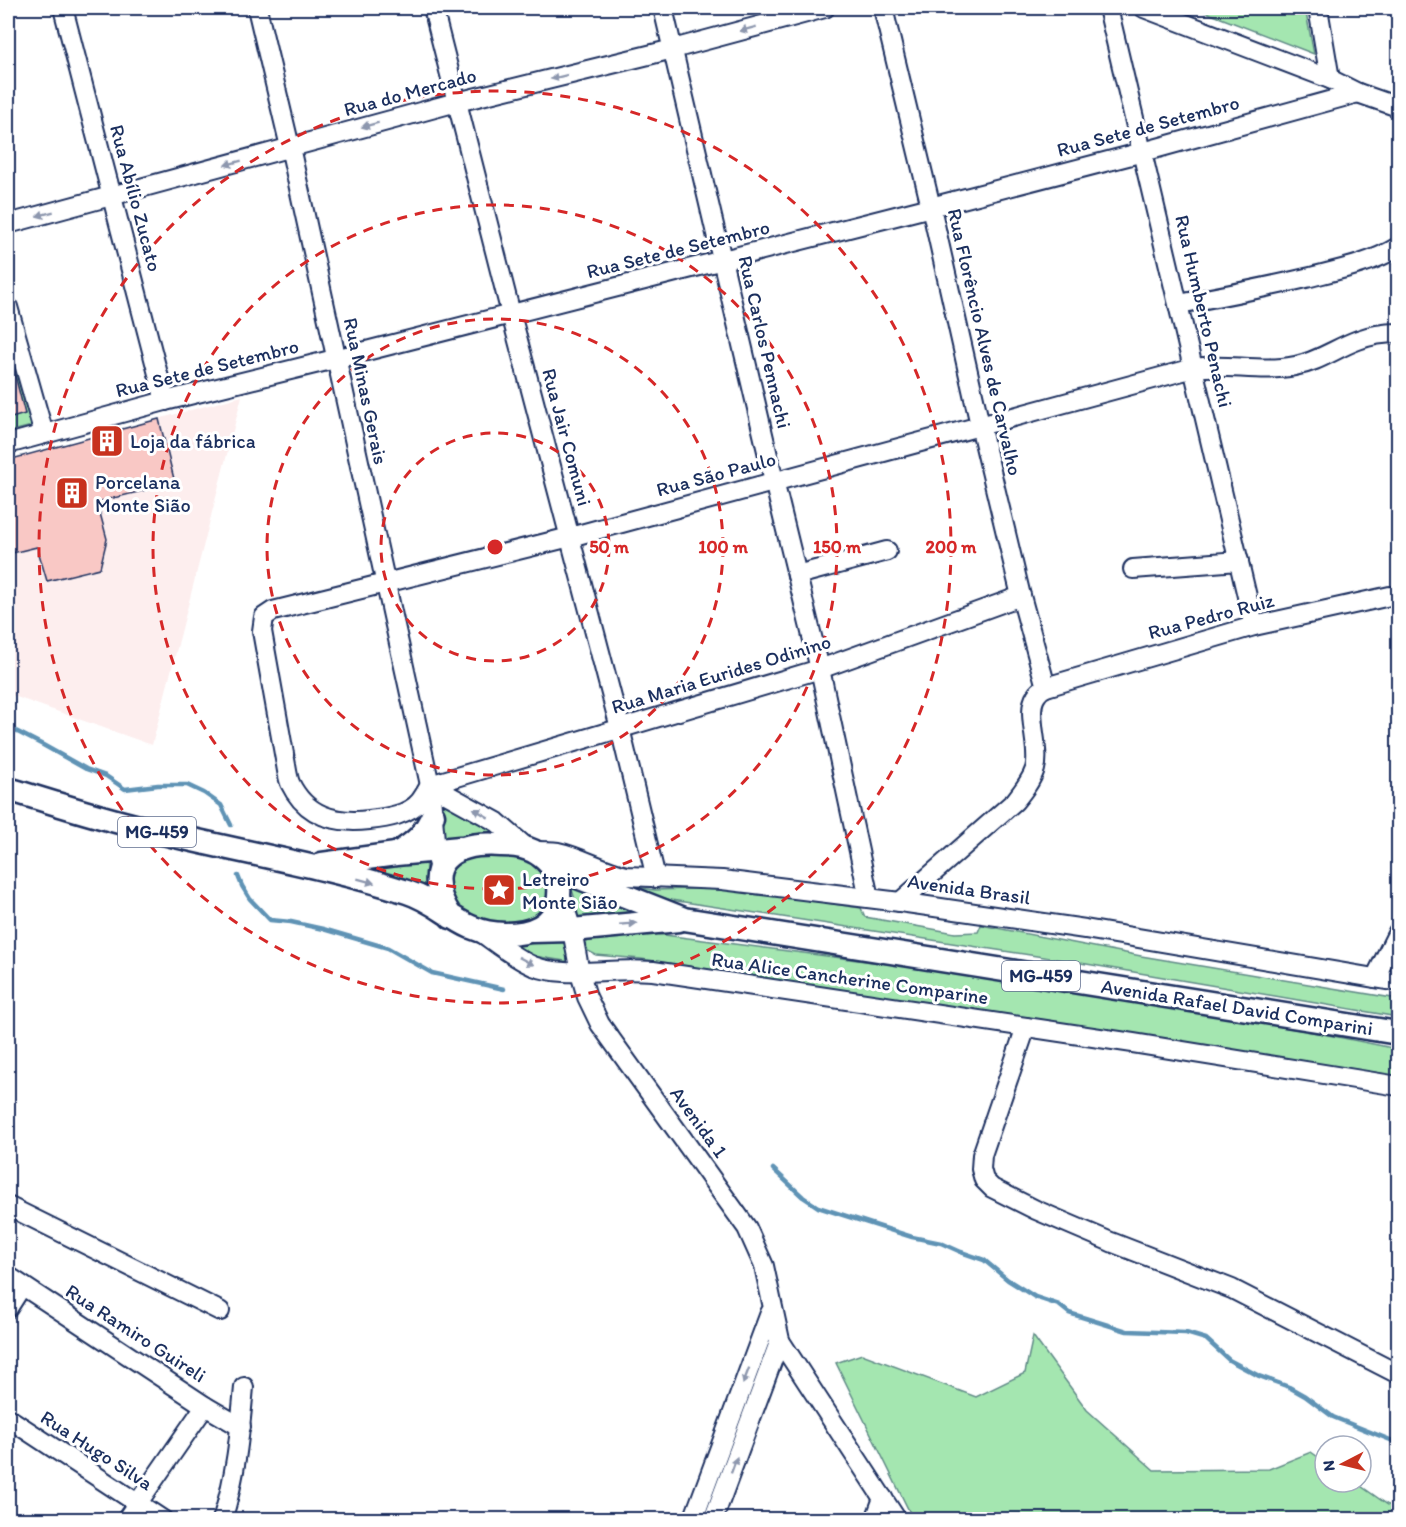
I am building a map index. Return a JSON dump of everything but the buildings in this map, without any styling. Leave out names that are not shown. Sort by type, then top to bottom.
[{"type":"main road","name":"Avenida Rafael David Comparini","points":[[8,789],[147,830],[309,866],[408,892],[426,900],[466,926],[479,931],[518,934],[684,919]]},
{"type":"main road","points":[[396,854],[414,843],[423,833],[433,815]]},
{"type":"main road","name":"Avenida Rafael David Comparini","points":[[309,866],[486,844],[508,845],[530,850],[552,867],[684,919],[1398,1033]]},
{"type":"main road","points":[[451,917],[442,903],[438,874],[445,859],[460,848]]},
{"type":"main road","points":[[531,932],[549,921],[557,907],[560,893],[557,877],[552,867]]},
{"type":"street","name":"Rua Abílio Zucato","points":[[63,8],[165,401]]},
{"type":"street","name":"Rua Minas Gerais","points":[[257,8],[290,147],[430,785],[438,874]]},
{"type":"street","name":"Rua Jair Comuni","points":[[433,8],[620,728],[656,878]]},
{"type":"street","name":"Rua Carlos Pennachi","points":[[663,8],[820,669],[869,898]]},
{"type":"street","name":"Rua do Mercado","points":[[8,224],[457,102],[673,50],[825,8]]},
{"type":"street","name":"Rua Florêncio Alves de Carvalho","points":[[883,8],[980,425],[1046,687]]},
{"type":"street","name":"Rua Humberto Penachi","points":[[1108,8],[1254,626]]},
{"type":"street","points":[[1144,8],[1330,79],[1358,93],[1398,106]]},
{"type":"street","points":[[1318,8],[1330,79]]},
{"type":"street","name":"Rua Sete de Setembro","points":[[8,444],[165,401],[1143,152],[1358,93]]},
{"type":"street","points":[[1179,304],[1248,292],[1345,268],[1381,257],[1398,248]]},
{"type":"street","points":[[8,307],[44,434]]},
{"type":"street","name":"Rua São Paulo","points":[[430,785],[416,804],[398,814],[383,819],[354,822],[329,819],[312,810],[298,796],[290,783],[284,754],[262,631],[264,617],[273,610],[570,537],[1194,368],[1216,366],[1285,368],[1331,354],[1358,340],[1381,334],[1398,333]]},
{"type":"street","points":[[797,575],[887,550]]},
{"type":"street","points":[[1133,569],[1239,561]]},
{"type":"street","name":"Rua Maria Eurides Odinino","points":[[430,785],[820,669],[1022,596]]},
{"type":"street","name":"Rua Pedro Ruiz","points":[[1046,687],[1254,626],[1390,596]]},
{"type":"street","points":[[900,902],[1015,801],[1027,786],[1035,769],[1036,758],[1032,705],[1034,697],[1046,687]]},
{"type":"street","points":[[430,785],[497,822],[530,850]]},
{"type":"street","name":"Avenida Brasil","points":[[530,850],[558,852],[627,876],[722,880],[900,902],[1085,929],[1398,982]]},
{"type":"street","name":"Avenida 1","points":[[560,893],[572,930],[579,972],[587,997],[600,1024],[747,1228],[764,1266],[780,1340]]},
{"type":"street","name":"Rua Alice Cancherine Comparine","points":[[479,931],[533,966],[554,971],[653,971],[1398,1086]]},
{"type":"street","points":[[1375,978],[1398,932]]},
{"type":"street","points":[[1026,1027],[982,1155],[981,1169],[984,1180],[992,1188],[1036,1210],[1112,1242],[1232,1289],[1398,1374]]},
{"type":"street","points":[[8,1206],[220,1311]]},
{"type":"street","points":[[8,1308],[15,1281]]},
{"type":"street","name":"Rua Ramiro Guireli","points":[[15,1281],[205,1406],[241,1426]]},
{"type":"street","name":"Avenida 1","points":[[693,1520],[772,1302]]},
{"type":"street","points":[[767,1321],[897,1520]]},
{"type":"street","points":[[713,1520],[780,1340]]},
{"type":"street","points":[[222,1520],[232,1482],[241,1426],[244,1387]]},
{"type":"street","points":[[126,1520],[205,1406]]},
{"type":"street","name":"Rua Hugo Silva","points":[[8,1418],[163,1520]]},
{"type":"street","points":[[875,1520],[883,1498]]},
{"type":"shaded area","points":[[242,396],[152,745],[8,694],[8,460]]},
{"type":"green space","points":[[1195,8],[1305,8],[1314,54]]},
{"type":"green space","points":[[8,322],[36,425],[8,432]]},
{"type":"green space","points":[[437,795],[505,837],[442,842]]},
{"type":"green space","points":[[478,854],[519,857],[531,862],[542,872],[549,883],[548,903],[542,913],[520,924],[488,925],[459,909],[446,884],[449,872],[466,858]]},
{"type":"green space","points":[[425,860],[428,892],[354,868]]},
{"type":"green space","points":[[570,884],[657,917],[579,922]]},
{"type":"green space","points":[[619,885],[655,890],[724,888],[861,908],[865,917],[955,933],[978,932],[981,925],[1141,956],[1398,999],[1398,1017],[1063,960],[671,900]]},
{"type":"green space","points":[[649,933],[911,967],[1318,1033],[1398,1049],[1398,1076],[641,959],[596,955],[588,951],[586,947],[590,937]]},
{"type":"green space","points":[[566,940],[571,962],[534,956],[509,944]]},
{"type":"green space","points":[[1033,1336],[1087,1410],[1154,1470],[1269,1469],[1311,1452],[1313,1453],[1313,1494],[1372,1494],[1388,1505],[1398,1504],[1398,1519],[913,1519],[836,1363],[862,1354],[976,1397],[1025,1373]]},
{"type":"waterway","points":[[8,727],[86,769],[106,776],[125,789],[158,785],[187,785],[221,805],[231,825]]},
{"type":"waterway","points":[[238,876],[250,899],[270,920],[323,929],[388,948],[432,973],[504,989]]},
{"type":"waterway","points":[[773,1169],[803,1197],[818,1207],[912,1237],[941,1243],[984,1260],[1008,1280],[1035,1297],[1059,1305],[1069,1313],[1127,1331],[1186,1333],[1206,1339],[1229,1360],[1259,1376],[1289,1387],[1333,1417],[1398,1443]]},
{"type":"place","name":"Loja da fábrica","points":[[107,441]]},
{"type":"place","name":"Porcelana Monte Sião","points":[[72,493]]},
{"type":"place","name":"Letreiro Monte Sião","points":[[499,890]]}]
